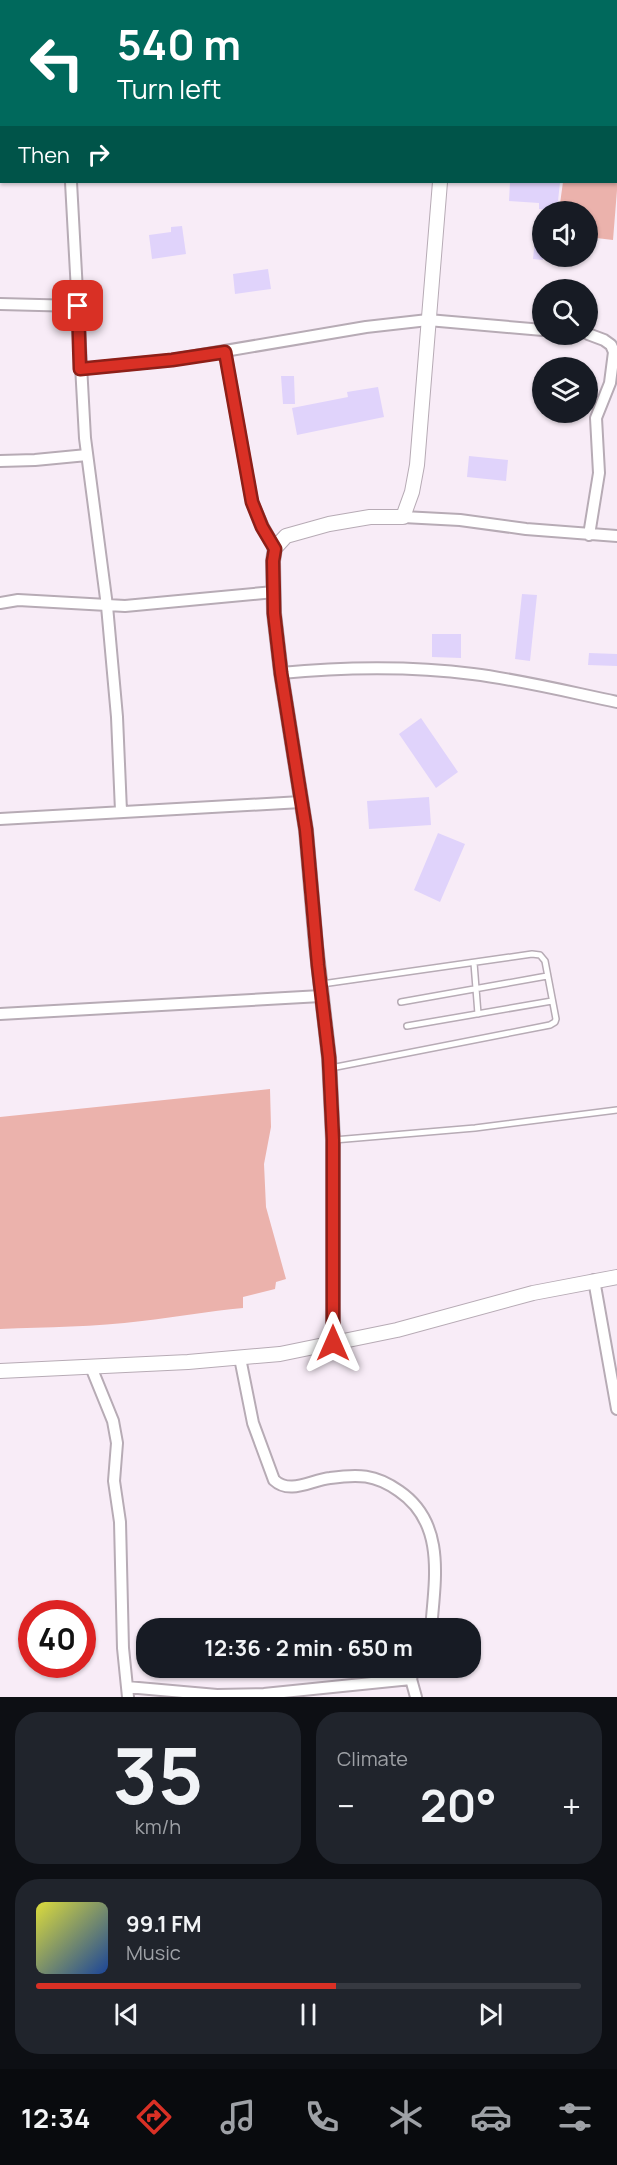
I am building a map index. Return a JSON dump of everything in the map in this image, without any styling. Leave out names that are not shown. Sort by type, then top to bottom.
[{"type":"street","points":[[71,183],[80,369],[87,455],[107,606],[117,717],[121,811]]},
{"type":"street","points":[[403,517],[412,492],[417,465],[440,183]]},
{"type":"street","points":[[0,304],[78,306]]},
{"type":"street","points":[[80,369],[172,360],[366,327],[428,320],[532,329]]},
{"type":"street","points":[[589,535],[599,473],[596,418],[610,383],[614,352],[611,345],[598,338]]},
{"type":"street","points":[[225,352],[252,502],[262,527],[275,549]]},
{"type":"street","points":[[0,461],[87,455]]},
{"type":"street","points":[[333,1343],[333,1140],[330,1068],[320,991],[302,802],[281,673],[274,613],[273,561],[275,549],[286,536],[329,524],[370,518],[403,517],[492,523],[526,529],[617,536]]},
{"type":"street","points":[[0,603],[18,600],[107,606],[274,592]]},
{"type":"street","points":[[281,673],[312,670],[389,669],[473,674],[617,702]]},
{"type":"street","points":[[0,819],[302,802]]},
{"type":"street","points":[[0,1014],[320,991]]},
{"type":"street","points":[[0,1371],[280,1354],[397,1330],[533,1293],[617,1277]]},
{"type":"street","points":[[594,1280],[617,1409]]},
{"type":"street","points":[[240,1358],[254,1423],[274,1480],[279,1485],[289,1488],[328,1478],[361,1475],[383,1480],[412,1500],[426,1520],[432,1542],[435,1574],[432,1618]]},
{"type":"street","points":[[91,1366],[113,1422],[117,1443],[114,1481],[120,1522],[127,1692],[264,1694],[378,1678]]},
{"type":"street","points":[[414,1678],[416,1697]]},
{"type":"lane","points":[[320,991],[532,954],[540,956],[545,962],[556,1019],[550,1025],[330,1068]]},
{"type":"lane","points":[[474,963],[478,1014]]},
{"type":"lane","points":[[401,1002],[548,976]]},
{"type":"lane","points":[[407,1026],[552,1001]]},
{"type":"lane","points":[[333,1140],[475,1128],[617,1110]]},
{"type":"shaded area","points":[[563,183],[617,183],[613,240],[598,238],[598,201],[560,201]]},
{"type":"shaded area","points":[[270,1089],[271,1127],[264,1164],[266,1207],[286,1279],[276,1282],[275,1289],[243,1297],[243,1308],[124,1323],[0,1329],[0,1117]]},
{"type":"building","points":[[510,183],[560,183],[558,201],[509,201]]},
{"type":"building","points":[[182,226],[186,254],[152,259],[149,235],[171,232],[171,227]]},
{"type":"building","points":[[268,269],[271,289],[235,294],[233,274]]},
{"type":"building","points":[[281,376],[294,376],[295,404],[283,404]]},
{"type":"building","points":[[378,387],[384,417],[297,435],[292,408],[348,397],[347,392]]},
{"type":"building","points":[[469,456],[508,460],[506,481],[467,477]]},
{"type":"building","points":[[522,594],[537,595],[530,661],[515,659]]},
{"type":"building","points":[[432,634],[461,634],[461,658],[432,657]]},
{"type":"building","points":[[589,653],[617,654],[617,666],[588,665]]},
{"type":"building","points":[[421,718],[458,772],[436,788],[399,734]]},
{"type":"building","points":[[429,797],[431,825],[369,829],[367,801]]},
{"type":"building","points":[[438,833],[465,844],[440,902],[414,890]]},
{"type":"route","points":[[78,306],[80,369],[225,352],[252,502],[262,527],[275,549],[273,561],[274,613],[281,673],[306,830],[329,1058],[333,1140],[333,1343]]}]
